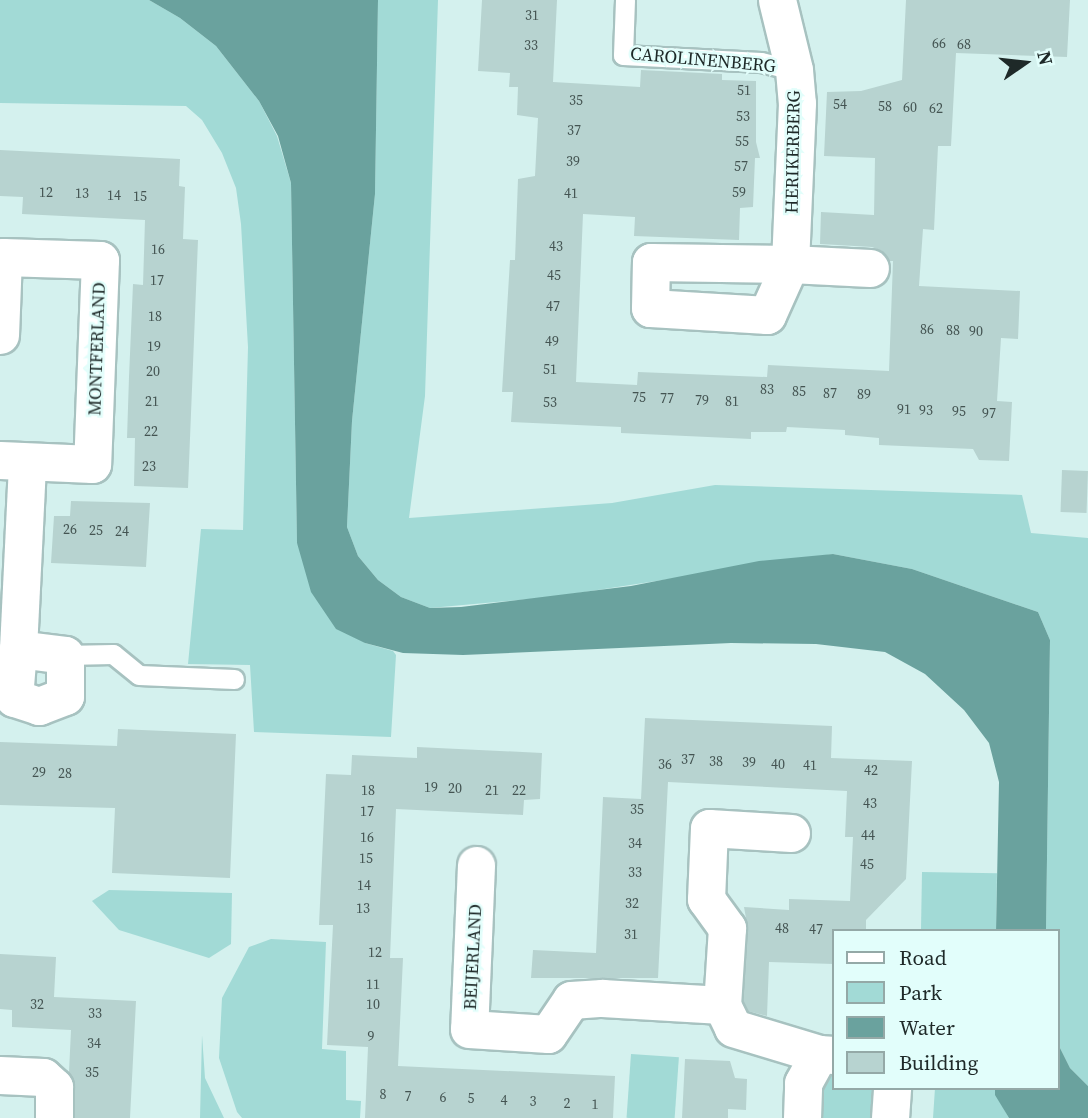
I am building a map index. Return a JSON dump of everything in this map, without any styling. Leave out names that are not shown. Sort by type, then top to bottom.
[{"type":"street","name":"HERIKERBERG","points":[[777,0],[794,70],[797,103],[790,264],[870,268]]},
{"type":"street","name":"MONTFERLAND","points":[[0,335],[3,257],[100,260],[92,464],[13,461],[18,649],[14,698],[39,706],[65,696],[65,655]]},
{"type":"street","points":[[18,649],[65,655]]},
{"type":"street","points":[[791,833],[709,828],[706,899],[727,928],[722,1005],[733,1028],[827,1055],[803,1083],[802,1118]]},
{"type":"street","name":"BEIJERLAND","points":[[476,865],[469,1029],[548,1034],[571,1000],[602,998],[722,1005]]},
{"type":"street","points":[[0,1076],[43,1077],[54,1087],[54,1118]]},
{"type":"street","points":[[891,1118],[892,1090]]},
{"type":"lane","name":"CAROLINENBERG","points":[[625,0],[623,55],[761,62],[794,70]]},
{"type":"lane","points":[[65,655],[113,654],[139,675],[234,679]]},
{"type":"green space","points":[[0,0],[149,0],[180,18],[216,46],[259,101],[277,136],[291,183],[297,543],[365,643],[393,651],[396,655],[391,737],[254,732],[250,665],[188,664],[201,529],[243,530],[248,347],[241,224],[236,188],[222,153],[202,120],[186,106],[0,103]]},
{"type":"green space","points":[[378,0],[438,0],[425,396],[409,518],[612,503],[715,485],[1022,495],[1031,533],[1088,538],[1088,1086],[1070,1068],[1060,1048],[1060,929],[1046,929],[1050,640],[1038,612],[912,569],[833,554],[552,597],[430,608],[401,597],[378,580],[358,556],[347,527],[352,421],[375,194]]},
{"type":"green space","points":[[922,872],[997,873],[996,929],[921,929]]},
{"type":"green space","points":[[109,890],[232,893],[231,944],[209,958],[119,930],[92,901]]},
{"type":"green space","points":[[271,939],[326,942],[322,1049],[346,1051],[346,1100],[361,1101],[360,1118],[242,1118],[237,1112],[219,1058],[222,998],[249,947]]},
{"type":"green space","points":[[202,1035],[205,1078],[224,1118],[200,1118]]},
{"type":"green space","points":[[631,1054],[679,1057],[675,1118],[627,1118]]},
{"type":"green space","points":[[832,1074],[832,1090],[876,1090],[875,1118],[820,1118],[821,1086]]},
{"type":"green space","points":[[935,1090],[995,1090],[1009,1118],[933,1118]]},
{"type":"water","points":[[149,0],[378,0],[375,194],[352,421],[347,527],[358,556],[378,580],[401,597],[430,608],[461,607],[631,586],[759,561],[833,554],[912,569],[1038,612],[1050,640],[1046,929],[996,929],[999,782],[989,743],[964,710],[925,674],[885,652],[816,644],[731,643],[463,655],[403,653],[365,643],[336,629],[311,592],[297,543],[291,183],[278,136],[259,101],[216,46],[180,18]]},
{"type":"water","points":[[1060,1048],[1070,1068],[1088,1086],[1088,1118],[1009,1118],[995,1095],[995,1090],[1060,1090]]},
{"type":"building","points":[[482,0],[557,0],[553,82],[640,87],[641,70],[722,74],[722,80],[756,81],[756,142],[760,158],[755,158],[753,207],[740,208],[739,240],[634,236],[635,217],[583,214],[576,382],[637,385],[638,372],[767,377],[768,365],[889,371],[893,261],[889,261],[882,251],[872,247],[820,244],[821,212],[874,215],[875,158],[824,156],[827,92],[861,91],[902,80],[906,0],[1070,0],[1067,57],[956,53],[951,146],[938,146],[934,230],[923,229],[919,286],[1020,291],[1018,339],[1001,338],[997,401],[1012,402],[1009,461],[979,460],[973,449],[879,445],[879,438],[845,435],[845,430],[787,427],[786,432],[751,432],[751,439],[621,433],[621,427],[511,422],[513,392],[502,392],[510,260],[515,260],[518,179],[535,176],[538,118],[517,115],[518,87],[509,87],[510,73],[478,71]]},
{"type":"building","points":[[0,150],[180,159],[179,186],[185,187],[183,239],[198,240],[188,488],[134,486],[135,438],[127,438],[129,377],[133,284],[143,285],[145,220],[22,214],[23,197],[0,196]]},
{"type":"building","points":[[1062,470],[1088,471],[1087,513],[1061,512]]},
{"type":"building","points":[[71,501],[150,503],[146,567],[51,563],[54,516],[70,516]]},
{"type":"building","points":[[645,718],[832,726],[831,758],[912,761],[906,879],[866,920],[866,929],[832,929],[832,964],[769,962],[767,1016],[748,1011],[743,1001],[748,929],[744,907],[789,910],[789,899],[850,901],[853,837],[845,837],[847,791],[668,782],[658,978],[531,978],[533,950],[596,953],[603,797],[641,799]]},
{"type":"building","points":[[118,729],[236,734],[230,878],[112,873],[115,808],[0,805],[0,742],[117,746]]},
{"type":"building","points":[[417,747],[542,753],[540,799],[524,800],[523,815],[396,809],[390,958],[403,958],[398,1066],[615,1076],[613,1118],[365,1118],[368,1047],[327,1045],[333,925],[319,925],[326,774],[351,775],[352,755],[417,758]]},
{"type":"building","points":[[0,954],[56,957],[54,997],[136,1001],[130,1118],[75,1118],[75,1086],[69,1072],[71,1030],[12,1027],[12,1010],[0,1009]]},
{"type":"building","points":[[685,1059],[730,1061],[735,1078],[747,1079],[746,1110],[728,1109],[728,1118],[682,1118]]}]
